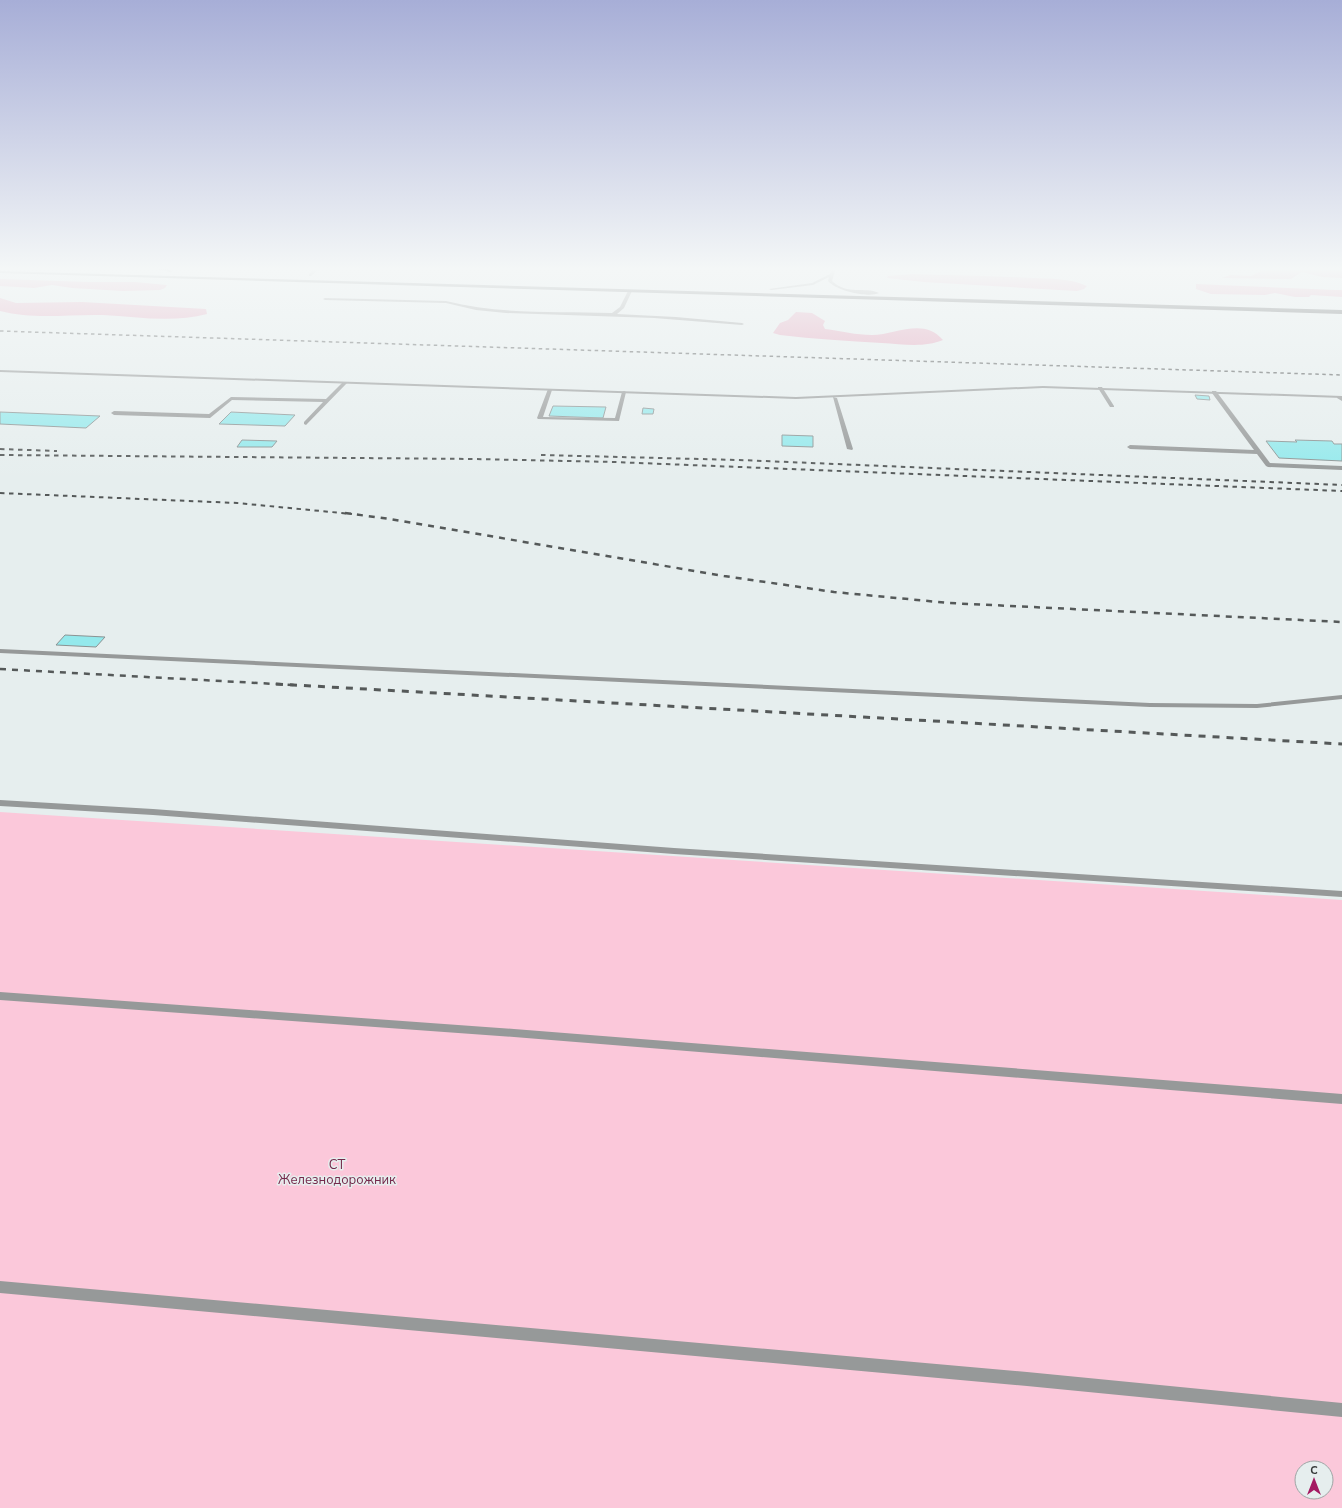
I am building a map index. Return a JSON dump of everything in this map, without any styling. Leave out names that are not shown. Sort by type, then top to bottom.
[{"type":"street","points":[[1,371],[796,398],[835,398],[1009,387],[1100,388],[1341,398]]},
{"type":"street","points":[[306,423],[345,383]]},
{"type":"street","points":[[1100,388],[1112,406]]},
{"type":"street","points":[[550,390],[540,418],[617,420],[624,392]]},
{"type":"street","points":[[1214,392],[1268,465],[1342,468]]},
{"type":"street","points":[[114,413],[210,416],[231,398],[328,401]]},
{"type":"street","points":[[835,398],[850,449]]},
{"type":"street","points":[[1130,447],[1258,452]]},
{"type":"street","points":[[0,650],[1150,705],[1257,706],[1342,697]]},
{"type":"street","points":[[0,803],[153,812],[674,851],[1342,894]]},
{"type":"street","points":[[0,996],[514,1033],[1342,1099]]},
{"type":"street","points":[[0,1287],[1011,1378],[1342,1410]]},
{"type":"green space","name":"СТ Железнодорожник","points":[[0,812],[1342,900],[1342,1508],[0,1508]]},
{"type":"shaded area","points":[[811,338],[941,338],[943,340],[921,345]]},
{"type":"building","points":[[1195,395],[1209,396],[1210,400],[1197,399]]},
{"type":"building","points":[[553,406],[606,407],[603,418],[549,416]]},
{"type":"building","points":[[643,408],[654,409],[653,414],[642,414]]},
{"type":"building","points":[[0,412],[100,416],[86,428],[0,424]]},
{"type":"building","points":[[231,412],[295,415],[285,426],[219,424]]},
{"type":"building","points":[[782,435],[813,436],[813,447],[782,446]]},
{"type":"building","points":[[242,440],[277,441],[272,447],[237,447]]},
{"type":"building","points":[[1295,440],[1332,441],[1334,444],[1342,444],[1342,461],[1279,458],[1266,441],[1297,442]]},
{"type":"building","points":[[65,635],[105,637],[96,647],[56,645]]},
{"type":"railway","points":[[225,338],[1342,375]]},
{"type":"railway","points":[[0,449],[57,451]]},
{"type":"railway","points":[[0,455],[475,459],[614,462],[1342,491]]},
{"type":"railway","points":[[541,455],[739,460],[1342,485]]},
{"type":"railway","points":[[0,493],[237,503],[352,514]]},
{"type":"railway","points":[[345,513],[390,519],[724,576],[834,592],[949,603],[1342,622]]},
{"type":"railway","points":[[0,669],[287,685]]},
{"type":"railway","points":[[276,684],[287,685]]},
{"type":"railway","points":[[287,685],[294,685]]},
{"type":"railway","points":[[287,685],[1342,744]]}]
